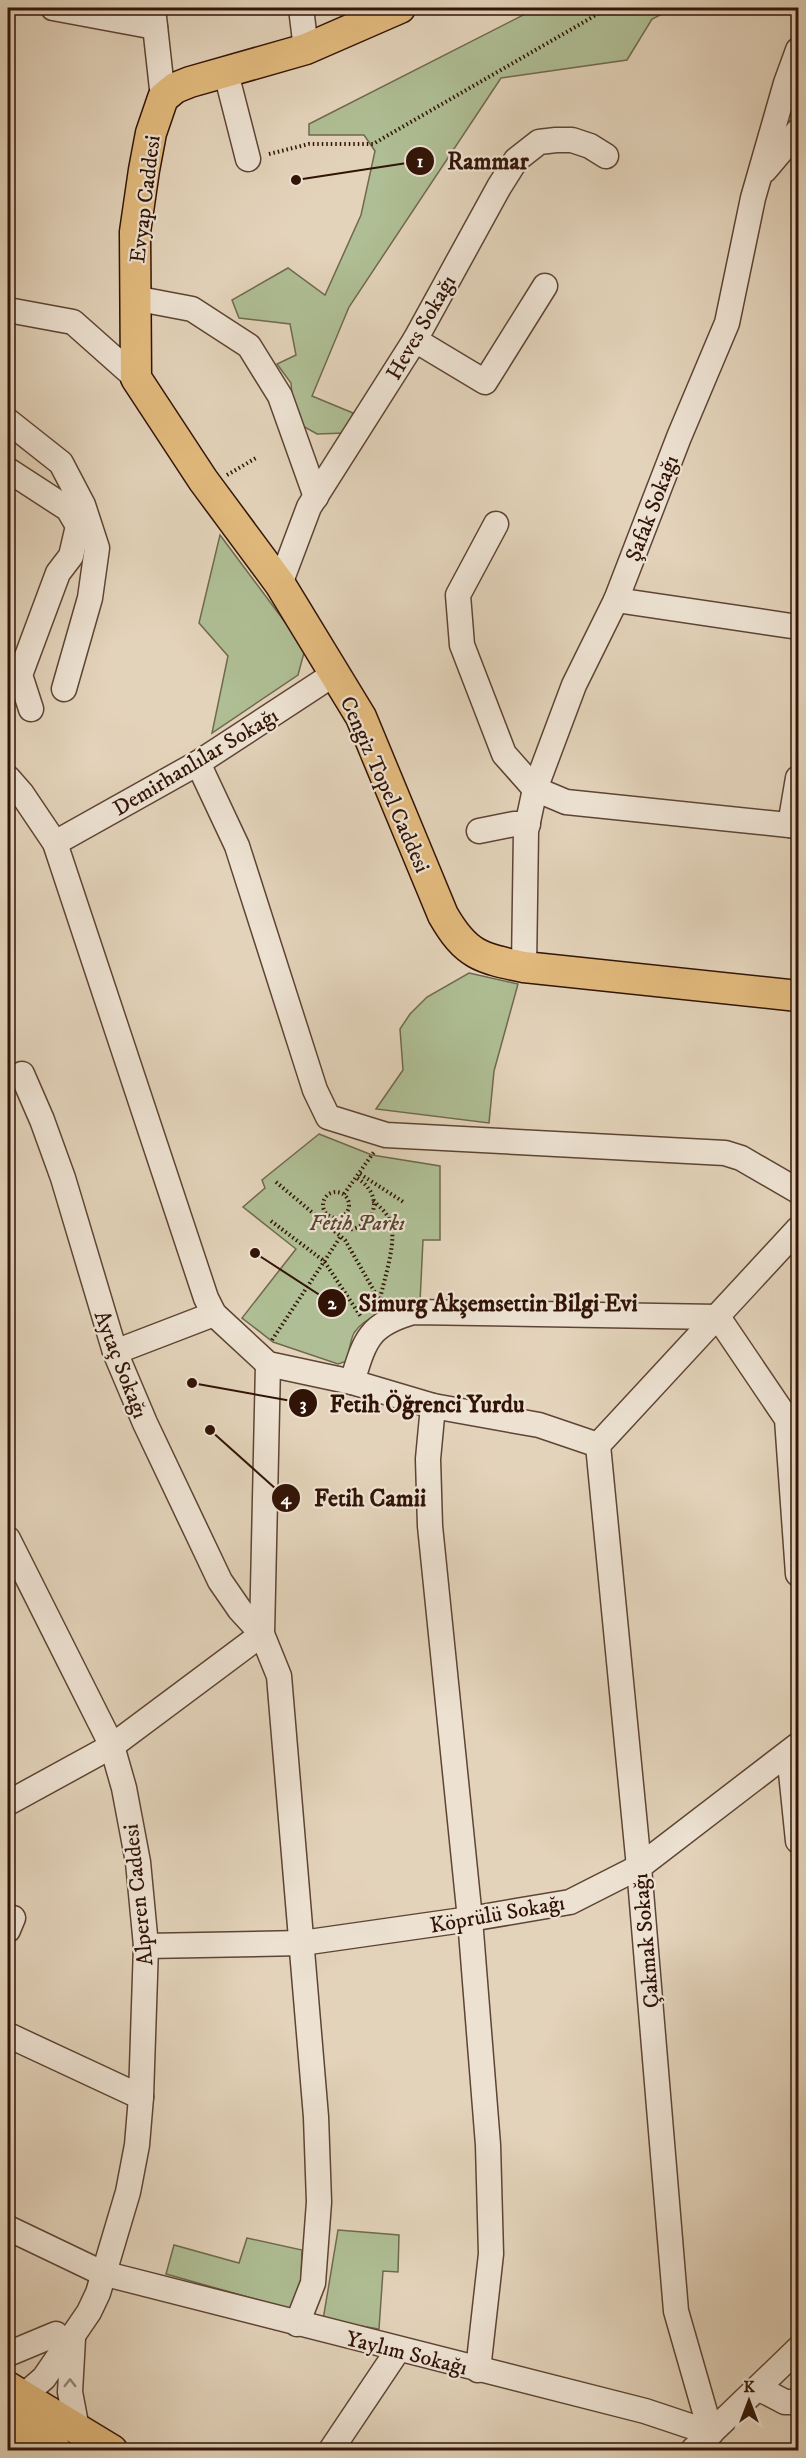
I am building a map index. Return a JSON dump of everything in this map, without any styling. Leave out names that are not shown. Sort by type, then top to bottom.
[{"type":"main road","points":[[163,98],[174,88],[306,49],[400,8]]},
{"type":"main road","name":"Evyap Caddesi","points":[[136,378],[135,232],[151,133],[163,98]]},
{"type":"main road","name":"Cengiz Topel Caddesi","points":[[136,378],[207,486],[280,584],[334,674],[350,696],[361,717],[443,915],[456,937],[474,953],[492,961],[524,967],[798,996]]},
{"type":"main road","points":[[11,2406],[77,2429],[112,2451]]},
{"type":"main road","points":[[11,2406],[47,2449]]},
{"type":"street","points":[[53,8],[154,17],[163,98]]},
{"type":"street","points":[[301,8],[306,49]]},
{"type":"street","name":"Şafak Sokağı","points":[[524,967],[528,824],[535,789],[574,685],[615,600],[727,322],[759,177],[798,50]]},
{"type":"street","points":[[226,73],[248,159]]},
{"type":"street","points":[[759,177],[798,131]]},
{"type":"street","name":"Heves Sokağı","points":[[280,584],[309,507],[415,340],[516,160],[539,142],[572,140],[590,146],[606,156]]},
{"type":"street","points":[[415,340],[486,382],[545,286]]},
{"type":"street","points":[[134,298],[192,309],[249,346],[280,396],[316,497]]},
{"type":"street","name":"Cengiz Topel Caddesi","points":[[8,310],[73,321],[136,378]]},
{"type":"street","points":[[8,420],[61,463],[83,505],[97,548],[90,598],[64,689]]},
{"type":"street","points":[[8,470],[68,509],[78,526],[71,556],[58,573],[20,675],[31,709]]},
{"type":"street","points":[[496,524],[458,595],[462,645],[504,754],[535,789],[566,802],[794,826],[798,778]]},
{"type":"street","points":[[615,600],[798,627]]},
{"type":"street","name":"Demirhanlılar Sokağı","points":[[55,843],[198,763],[334,674]]},
{"type":"street","points":[[198,763],[224,814],[237,846],[320,1102],[328,1117],[386,1135],[725,1153],[741,1158],[798,1191]]},
{"type":"street","points":[[8,778],[22,794],[55,843],[206,1298],[214,1314],[264,1361],[352,1382],[433,1406],[539,1425],[598,1445],[798,1229]]},
{"type":"street","points":[[479,831],[514,824],[528,824]]},
{"type":"street","name":"Aytaç Sokağı","points":[[22,1074],[63,1178],[115,1352],[145,1423],[220,1581],[240,1611],[262,1634]]},
{"type":"street","points":[[352,1382],[363,1345],[385,1309],[413,1312],[718,1317]]},
{"type":"street","points":[[115,1352],[214,1314]]},
{"type":"street","points":[[718,1317],[787,1419],[798,1574]]},
{"type":"street","points":[[264,1361],[262,1634],[279,1676],[316,2117],[319,2202],[313,2283],[297,2324]]},
{"type":"street","points":[[433,1406],[428,1459],[430,1526],[470,1919],[488,2145],[491,2254],[478,2370]]},
{"type":"street","name":"Çakmak Sokağı","points":[[598,1445],[639,1867],[676,2311],[711,2433]]},
{"type":"street","name":"Alperen Caddesi","points":[[8,1539],[112,1746],[124,1788],[138,1862],[146,1946],[141,2097],[137,2145],[128,2192],[102,2273],[70,2311],[65,2335],[31,2371],[11,2406]]},
{"type":"street","points":[[8,1801],[112,1746],[262,1634]]},
{"type":"street","points":[[794,1749],[798,1841]]},
{"type":"street","name":"Köprülü Sokağı","points":[[146,1946],[302,1943],[570,1902],[639,1867],[794,1749]]},
{"type":"street","points":[[8,2035],[141,2097]]},
{"type":"street","name":"Yaylım Sokağı","points":[[8,2228],[102,2273],[645,2411],[711,2433]]},
{"type":"street","points":[[8,2354],[65,2335],[70,2365],[70,2392],[77,2429]]},
{"type":"street","points":[[693,2451],[798,2349]]},
{"type":"street","points":[[331,2451],[398,2350]]},
{"type":"street","points":[[758,2388],[785,2402],[798,2402]]},
{"type":"path","points":[[248,159],[309,144],[373,144],[608,8]]},
{"type":"path","points":[[207,486],[256,458]]},
{"type":"path","points":[[344,1194],[386,1135]]},
{"type":"path","points":[[332,1229],[345,1232],[361,1227],[372,1214],[373,1201],[369,1188],[358,1176]]},
{"type":"path","points":[[358,1176],[405,1203]]},
{"type":"path","points":[[276,1182],[341,1236],[385,1309]]},
{"type":"path","points":[[332,1193],[344,1194],[349,1202],[348,1210],[338,1218],[329,1216],[324,1209],[326,1197],[332,1193]]},
{"type":"path","points":[[373,1201],[386,1213],[392,1227],[385,1309]]},
{"type":"path","points":[[324,1222],[329,1216]]},
{"type":"path","points":[[270,1221],[324,1261],[372,1333]]},
{"type":"path","points":[[264,1361],[341,1236]]},
{"type":"green space","points":[[537,8],[674,8],[652,19],[627,60],[501,78],[349,307],[312,396],[353,413],[345,433],[317,434],[294,421],[291,383],[277,364],[296,355],[290,324],[239,318],[232,300],[288,268],[325,295],[361,215],[375,151],[364,135],[309,135],[309,124]]},
{"type":"green space","points":[[220,535],[305,649],[298,675],[212,733],[228,656],[199,623]]},
{"type":"green space","points":[[469,973],[518,984],[494,1071],[489,1123],[376,1109],[403,1070],[400,1029],[410,1014],[427,997]]},
{"type":"green space","name":"Fetih Parkı","points":[[319,1134],[372,1155],[440,1166],[440,1240],[423,1240],[420,1302],[384,1312],[367,1320],[354,1333],[347,1361],[338,1364],[273,1342],[242,1318],[296,1249],[243,1207],[265,1188],[262,1180]]},
{"type":"green space","points":[[338,2230],[399,2235],[398,2272],[383,2271],[379,2329],[323,2320]]},
{"type":"green space","points":[[247,2238],[302,2250],[301,2280],[290,2309],[166,2274],[174,2245],[239,2263]]},
{"type":"place","name":"Rammar","points":[[296,180]]},
{"type":"place","name":"Simurg Akşemsettin Bilgi Evi","points":[[255,1253]]},
{"type":"place","name":"Fetih Öğrenci Yurdu","points":[[192,1383]]},
{"type":"place","name":"Fetih Camii","points":[[210,1430]]}]
